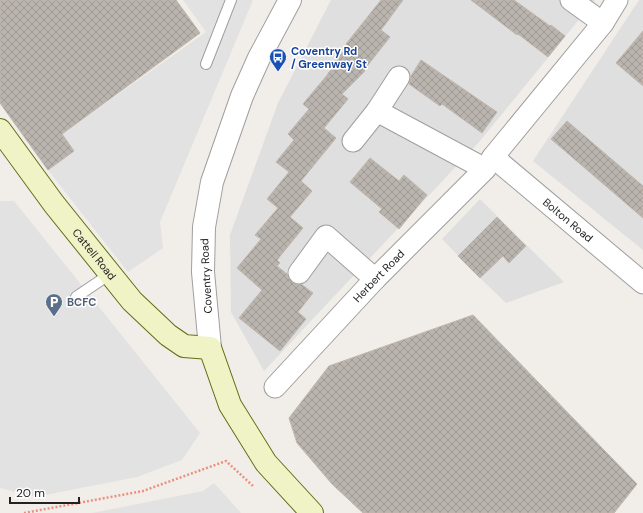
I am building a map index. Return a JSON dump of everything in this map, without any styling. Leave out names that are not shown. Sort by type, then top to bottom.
[{"type":"main road","name":"Cattell Road","points":[[0,130],[54,204],[132,301],[168,335],[184,346],[210,348]]},
{"type":"main road","name":"Coventry Road","points":[[210,348],[230,405],[266,463],[312,513]]},
{"type":"street","name":"Coventry Road","points":[[210,348],[203,272],[204,227],[212,182],[242,96],[259,58],[290,0]]},
{"type":"street","points":[[571,0],[603,23]]},
{"type":"street","name":"Herbert Road","points":[[276,387],[375,279],[489,163],[603,23],[617,0]]},
{"type":"street","points":[[353,141],[377,111],[399,76]]},
{"type":"street","points":[[377,111],[489,163]]},
{"type":"street","name":"Bolton Road","points":[[489,163],[643,283]]},
{"type":"street","points":[[299,273],[326,236],[375,279]]},
{"type":"lane","points":[[206,64],[231,0]]},
{"type":"lane","points":[[76,297],[110,274]]},
{"type":"path","points":[[24,513],[143,491],[226,461]]},
{"type":"shaded area","points":[[183,0],[253,0],[160,222],[163,248],[128,272],[48,170],[74,151],[62,134],[206,32]]},
{"type":"shaded area","points":[[331,0],[595,0],[480,141],[264,371],[231,312],[230,235],[278,103]]},
{"type":"shaded area","points":[[639,0],[643,0],[643,250],[533,161]]},
{"type":"shaded area","points":[[480,199],[564,282],[506,303],[480,278],[442,239]]},
{"type":"shaded area","name":"BCFC","points":[[0,201],[14,201],[200,433],[182,460],[137,477],[35,497],[0,488]]},
{"type":"shaded area","points":[[214,483],[241,513],[92,513],[203,491]]},
{"type":"building","points":[[0,0],[176,0],[200,33],[62,134],[74,151],[48,170],[0,103]]},
{"type":"building","points":[[381,0],[403,0],[381,30],[390,37],[364,70],[365,71],[342,94],[348,99],[324,128],[336,138],[301,181],[312,191],[290,217],[303,228],[277,260],[280,263],[277,266],[287,274],[288,278],[292,282],[297,285],[301,284],[313,293],[298,312],[306,319],[280,351],[239,318],[262,290],[237,268],[261,239],[255,235],[278,208],[267,199],[289,172],[276,162],[294,140],[288,134],[309,109],[303,104],[334,67],[331,64],[349,46],[346,44]]},
{"type":"building","points":[[471,0],[514,0],[565,36],[548,57]]},
{"type":"building","points":[[643,31],[643,86],[616,63]]},
{"type":"building","points":[[421,60],[497,112],[482,133],[442,104],[440,106],[409,84],[411,76]]},
{"type":"building","points":[[567,121],[643,186],[643,218],[551,139]]},
{"type":"building","points":[[370,158],[399,181],[404,175],[427,195],[399,229],[379,212],[382,209],[350,182]]},
{"type":"building","points":[[497,217],[526,246],[509,263],[503,256],[480,278],[458,256]]},
{"type":"building","points":[[473,315],[637,484],[614,513],[363,513],[332,484],[297,443],[289,418],[329,366]]},
{"type":"place","name":"Coventry Rd / Greenway St","points":[[278,72]]},
{"type":"place","name":"BCFC","points":[[54,317]]}]
